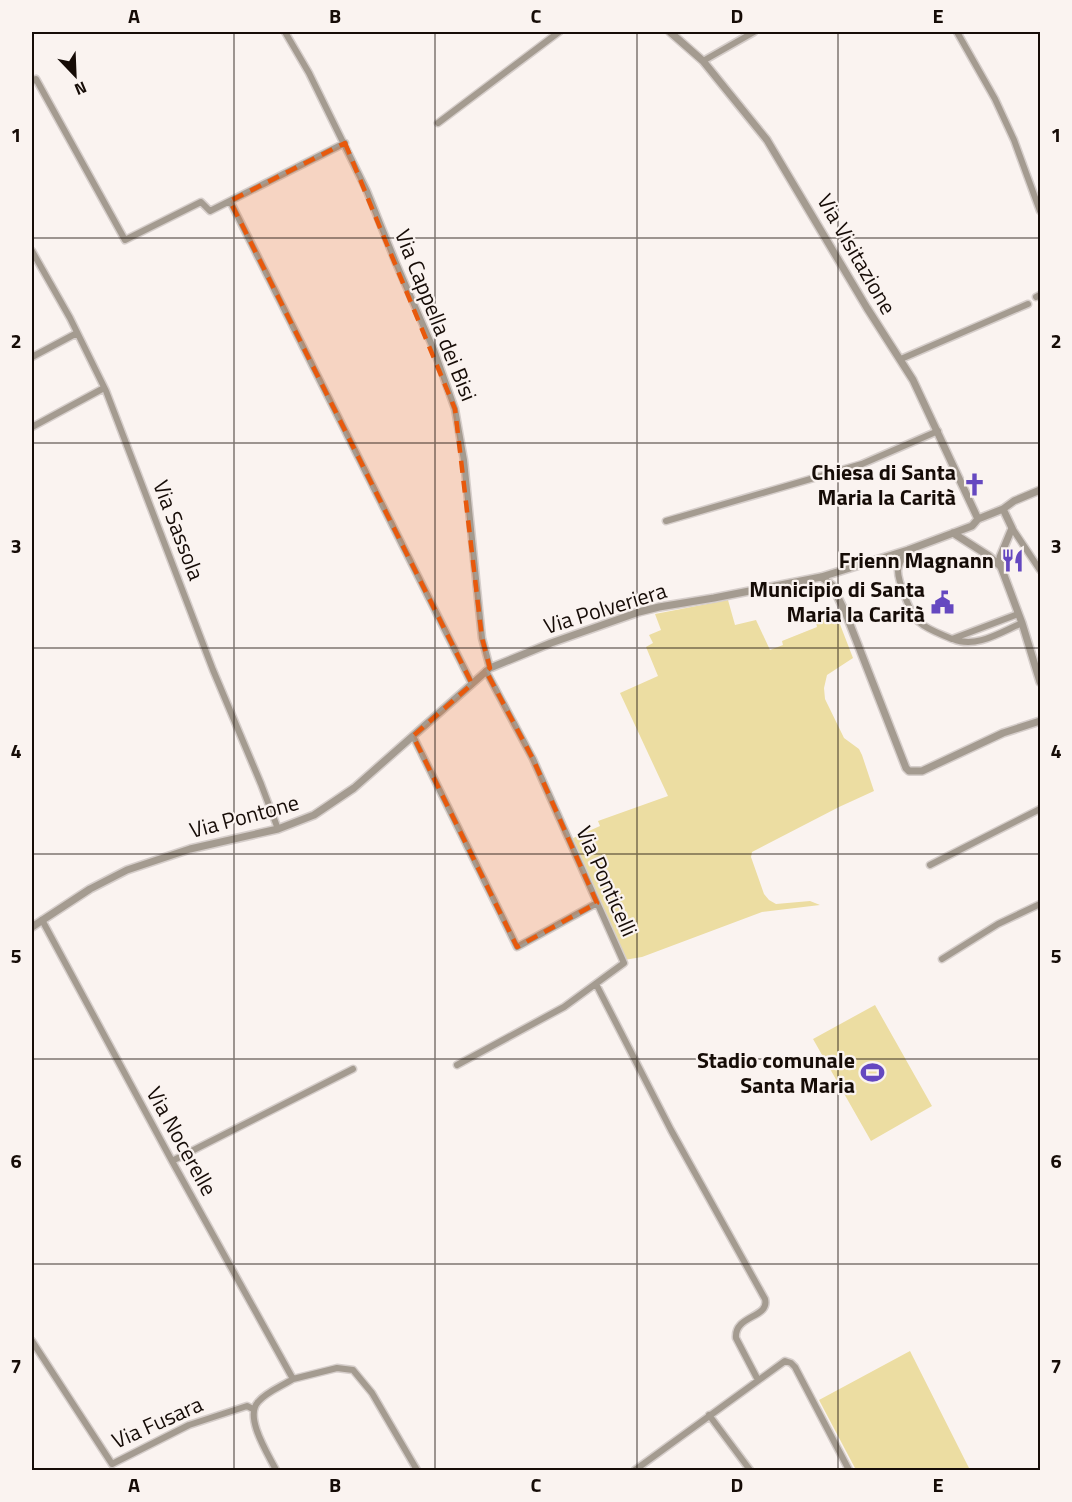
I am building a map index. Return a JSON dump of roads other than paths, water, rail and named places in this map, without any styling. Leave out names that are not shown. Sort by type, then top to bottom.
[{"type":"street","name":"Via Cappella dei Bisi","points":[[285,32],[345,143],[368,191],[434,350],[455,409],[464,460],[482,638],[488,669]]},
{"type":"street","points":[[438,123],[559,32]]},
{"type":"street","name":"Via Visitazione","points":[[670,32],[703,62],[767,140],[867,308],[914,380],[978,519]]},
{"type":"street","points":[[703,62],[753,32]]},
{"type":"street","points":[[957,32],[1005,119],[1041,211]]},
{"type":"street","points":[[32,81],[36,79],[125,240],[201,202],[210,211],[345,143]]},
{"type":"street","points":[[230,201],[472,684]]},
{"type":"street","name":"Via Sassola","points":[[32,251],[33,259],[77,333],[104,388],[213,670],[278,829]]},
{"type":"street","points":[[901,359],[1028,304]]},
{"type":"street","points":[[32,357],[77,333]]},
{"type":"street","points":[[32,427],[104,388]]},
{"type":"street","points":[[666,521],[862,464],[938,431]]},
{"type":"street","points":[[1022,623],[974,643],[960,643],[924,626],[914,618],[898,570],[908,550],[972,526],[978,519],[1004,510],[1014,501],[1041,490]]},
{"type":"street","points":[[1004,510],[1012,528],[1041,570]]},
{"type":"street","points":[[1012,528],[1002,550],[1000,567],[1022,623],[1041,682]]},
{"type":"street","points":[[953,533],[989,555],[1000,567]]},
{"type":"street","name":"Via Polveriera","points":[[488,669],[551,643],[649,609],[821,576],[908,550]]},
{"type":"street","points":[[832,585],[837,572]]},
{"type":"street","points":[[821,576],[832,585],[846,614],[909,771],[922,771],[1003,733],[1041,721]]},
{"type":"street","points":[[952,639],[1018,614]]},
{"type":"street","name":"Via Pontone","points":[[32,927],[90,889],[127,870],[190,849],[278,829],[314,815],[354,788],[488,669]]},
{"type":"street","name":"Via Ponticelli","points":[[457,1065],[564,1007],[624,963],[533,759],[488,669]]},
{"type":"street","points":[[413,736],[517,947],[597,903]]},
{"type":"street","points":[[930,865],[1041,809]]},
{"type":"street","points":[[942,959],[998,924],[1041,904]]},
{"type":"street","name":"Via Nocerelle","points":[[42,920],[293,1379]]},
{"type":"street","points":[[596,984],[681,1150],[765,1299],[764,1309],[739,1325],[736,1331],[736,1338],[758,1380]]},
{"type":"street","points":[[172,1161],[353,1069]]},
{"type":"street","name":"Via Fusara","points":[[32,1341],[112,1464],[189,1425],[247,1406],[253,1409]]},
{"type":"street","points":[[635,1470],[782,1362],[789,1361],[794,1365],[849,1470]]},
{"type":"street","points":[[276,1470],[253,1422],[253,1409],[258,1401],[293,1379],[337,1368],[353,1370],[372,1393],[417,1470]]},
{"type":"street","points":[[709,1415],[750,1470]]},
{"type":"place","name":"Chiesa di Santa Maria la Carità","points":[[974,485]]},
{"type":"place","name":"Frienn Magnann","points":[[1012,560]]},
{"type":"place","name":"Municipio di Santa Maria la Carità","points":[[943,602]]},
{"type":"place","name":"Stadio comunale Santa Maria","points":[[873,1073]]}]
